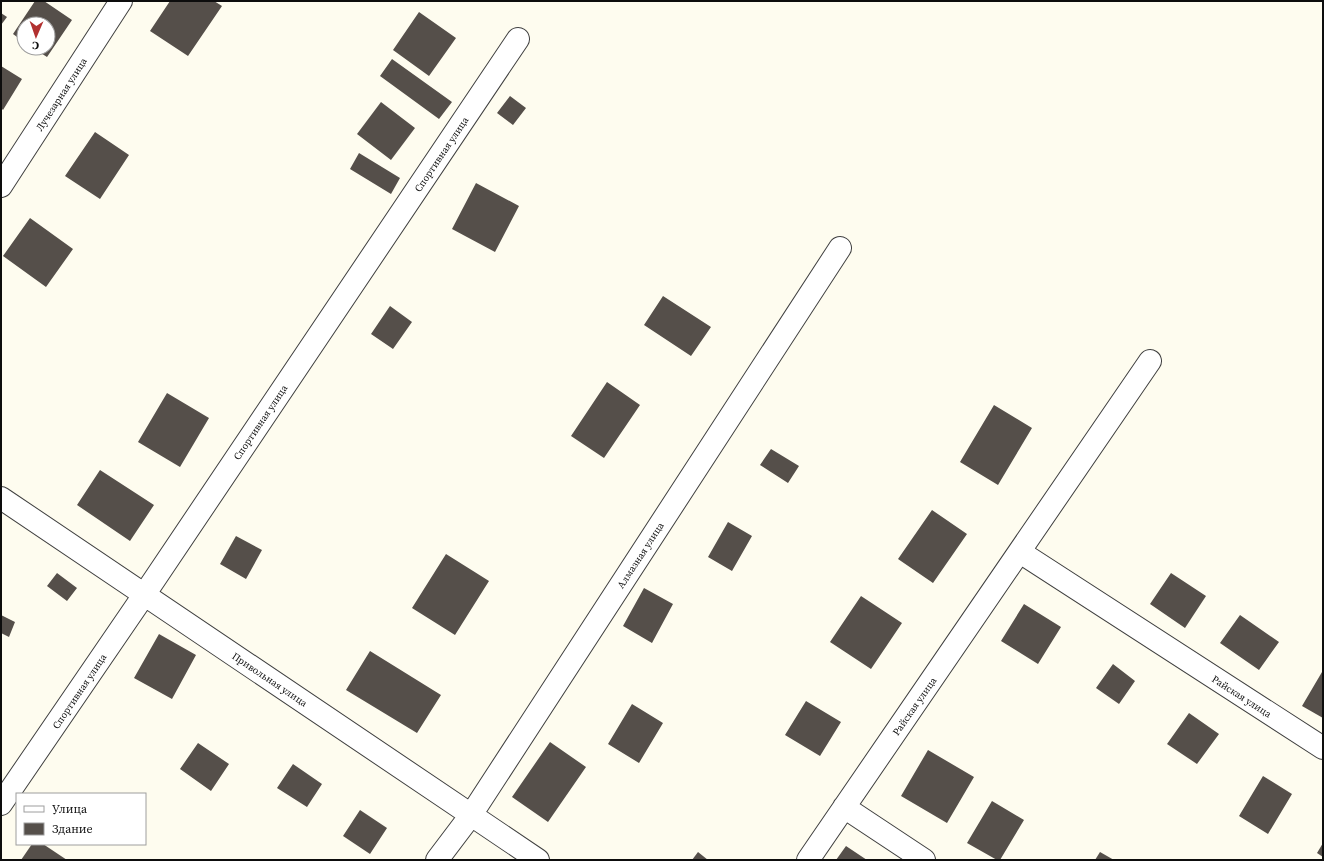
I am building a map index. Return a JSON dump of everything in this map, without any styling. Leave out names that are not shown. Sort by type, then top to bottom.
[{"type":"street","name":"Лучезарная улица","points":[[1,186],[121,1]]},
{"type":"street","name":"Спортивная улица","points":[[1,804],[144,595],[518,39]]},
{"type":"street","name":"Алмазная улица","points":[[437,860],[471,815],[840,248]]},
{"type":"street","name":"Райская улица","points":[[808,860],[1150,362]]},
{"type":"street","name":"Привольная улица","points":[[1,498],[538,860]]},
{"type":"street","name":"Райская улица","points":[[1020,552],[1323,748]]},
{"type":"street","points":[[844,807],[924,860]]},
{"type":"building","points":[[35,1],[44,1],[72,20],[56,44],[56,16],[25,16]]},
{"type":"building","points":[[170,1],[214,1],[222,6],[188,56],[150,31]]},
{"type":"building","points":[[419,12],[456,38],[429,76],[393,50]]},
{"type":"building","points":[[1,13],[7,17],[1,25]]},
{"type":"building","points":[[16,30],[16,36],[13,34]]},
{"type":"building","points":[[392,59],[452,102],[439,119],[380,76]]},
{"type":"building","points":[[1,66],[22,79],[3,110],[1,108]]},
{"type":"building","points":[[510,96],[526,108],[513,125],[497,113]]},
{"type":"building","points":[[381,102],[415,128],[391,160],[357,134]]},
{"type":"building","points":[[95,132],[129,155],[100,199],[65,176]]},
{"type":"building","points":[[359,153],[400,178],[391,194],[350,169]]},
{"type":"building","points":[[476,183],[519,206],[495,252],[452,229]]},
{"type":"building","points":[[30,218],[73,249],[46,287],[3,256]]},
{"type":"building","points":[[663,296],[711,327],[691,356],[644,325]]},
{"type":"building","points":[[390,306],[412,322],[393,349],[371,334]]},
{"type":"building","points":[[607,382],[640,405],[604,458],[571,436]]},
{"type":"building","points":[[167,393],[209,418],[180,467],[138,442]]},
{"type":"building","points":[[994,405],[1032,428],[998,485],[960,462]]},
{"type":"building","points":[[771,449],[799,466],[788,483],[760,465]]},
{"type":"building","points":[[100,470],[154,505],[130,541],[77,505]]},
{"type":"building","points":[[932,510],[967,534],[933,583],[898,559]]},
{"type":"building","points":[[728,522],[752,536],[732,571],[708,557]]},
{"type":"building","points":[[236,536],[262,550],[246,579],[220,564]]},
{"type":"building","points":[[446,554],[489,581],[455,635],[412,608]]},
{"type":"building","points":[[57,573],[77,588],[67,601],[47,586]]},
{"type":"building","points":[[1171,573],[1206,596],[1185,628],[1150,604]]},
{"type":"building","points":[[644,588],[673,604],[652,643],[623,626]]},
{"type":"building","points":[[861,596],[902,623],[871,669],[830,642]]},
{"type":"building","points":[[1024,604],[1061,627],[1038,664],[1001,641]]},
{"type":"building","points":[[1,615],[15,622],[9,637],[1,633]]},
{"type":"building","points":[[1240,615],[1279,642],[1259,670],[1220,643]]},
{"type":"building","points":[[159,634],[196,655],[172,699],[134,678]]},
{"type":"building","points":[[370,651],[441,695],[417,733],[346,690]]},
{"type":"building","points":[[1113,664],[1135,681],[1119,704],[1096,688]]},
{"type":"building","points":[[1322,672],[1323,673],[1323,718],[1302,706]]},
{"type":"building","points":[[806,701],[841,722],[820,756],[785,735]]},
{"type":"building","points":[[632,704],[663,723],[639,763],[608,744]]},
{"type":"building","points":[[1189,713],[1219,734],[1197,764],[1167,744]]},
{"type":"building","points":[[550,742],[586,767],[548,822],[512,797]]},
{"type":"building","points":[[198,743],[229,764],[211,791],[180,769]]},
{"type":"building","points":[[928,750],[974,777],[947,823],[901,796]]},
{"type":"building","points":[[293,764],[322,784],[307,807],[277,788]]},
{"type":"building","points":[[1263,776],[1292,794],[1268,834],[1239,816]]},
{"type":"building","points":[[992,801],[1024,820],[1000,860],[997,860],[967,843]]},
{"type":"building","points":[[360,810],[387,828],[370,854],[343,836]]},
{"type":"building","points":[[1323,843],[1323,857],[1317,853]]},
{"type":"building","points":[[31,845],[44,845],[67,860],[21,860]]},
{"type":"building","points":[[846,846],[867,860],[836,860]]},
{"type":"building","points":[[698,852],[708,860],[692,860]]},
{"type":"building","points":[[1100,852],[1114,860],[1095,860]]}]
